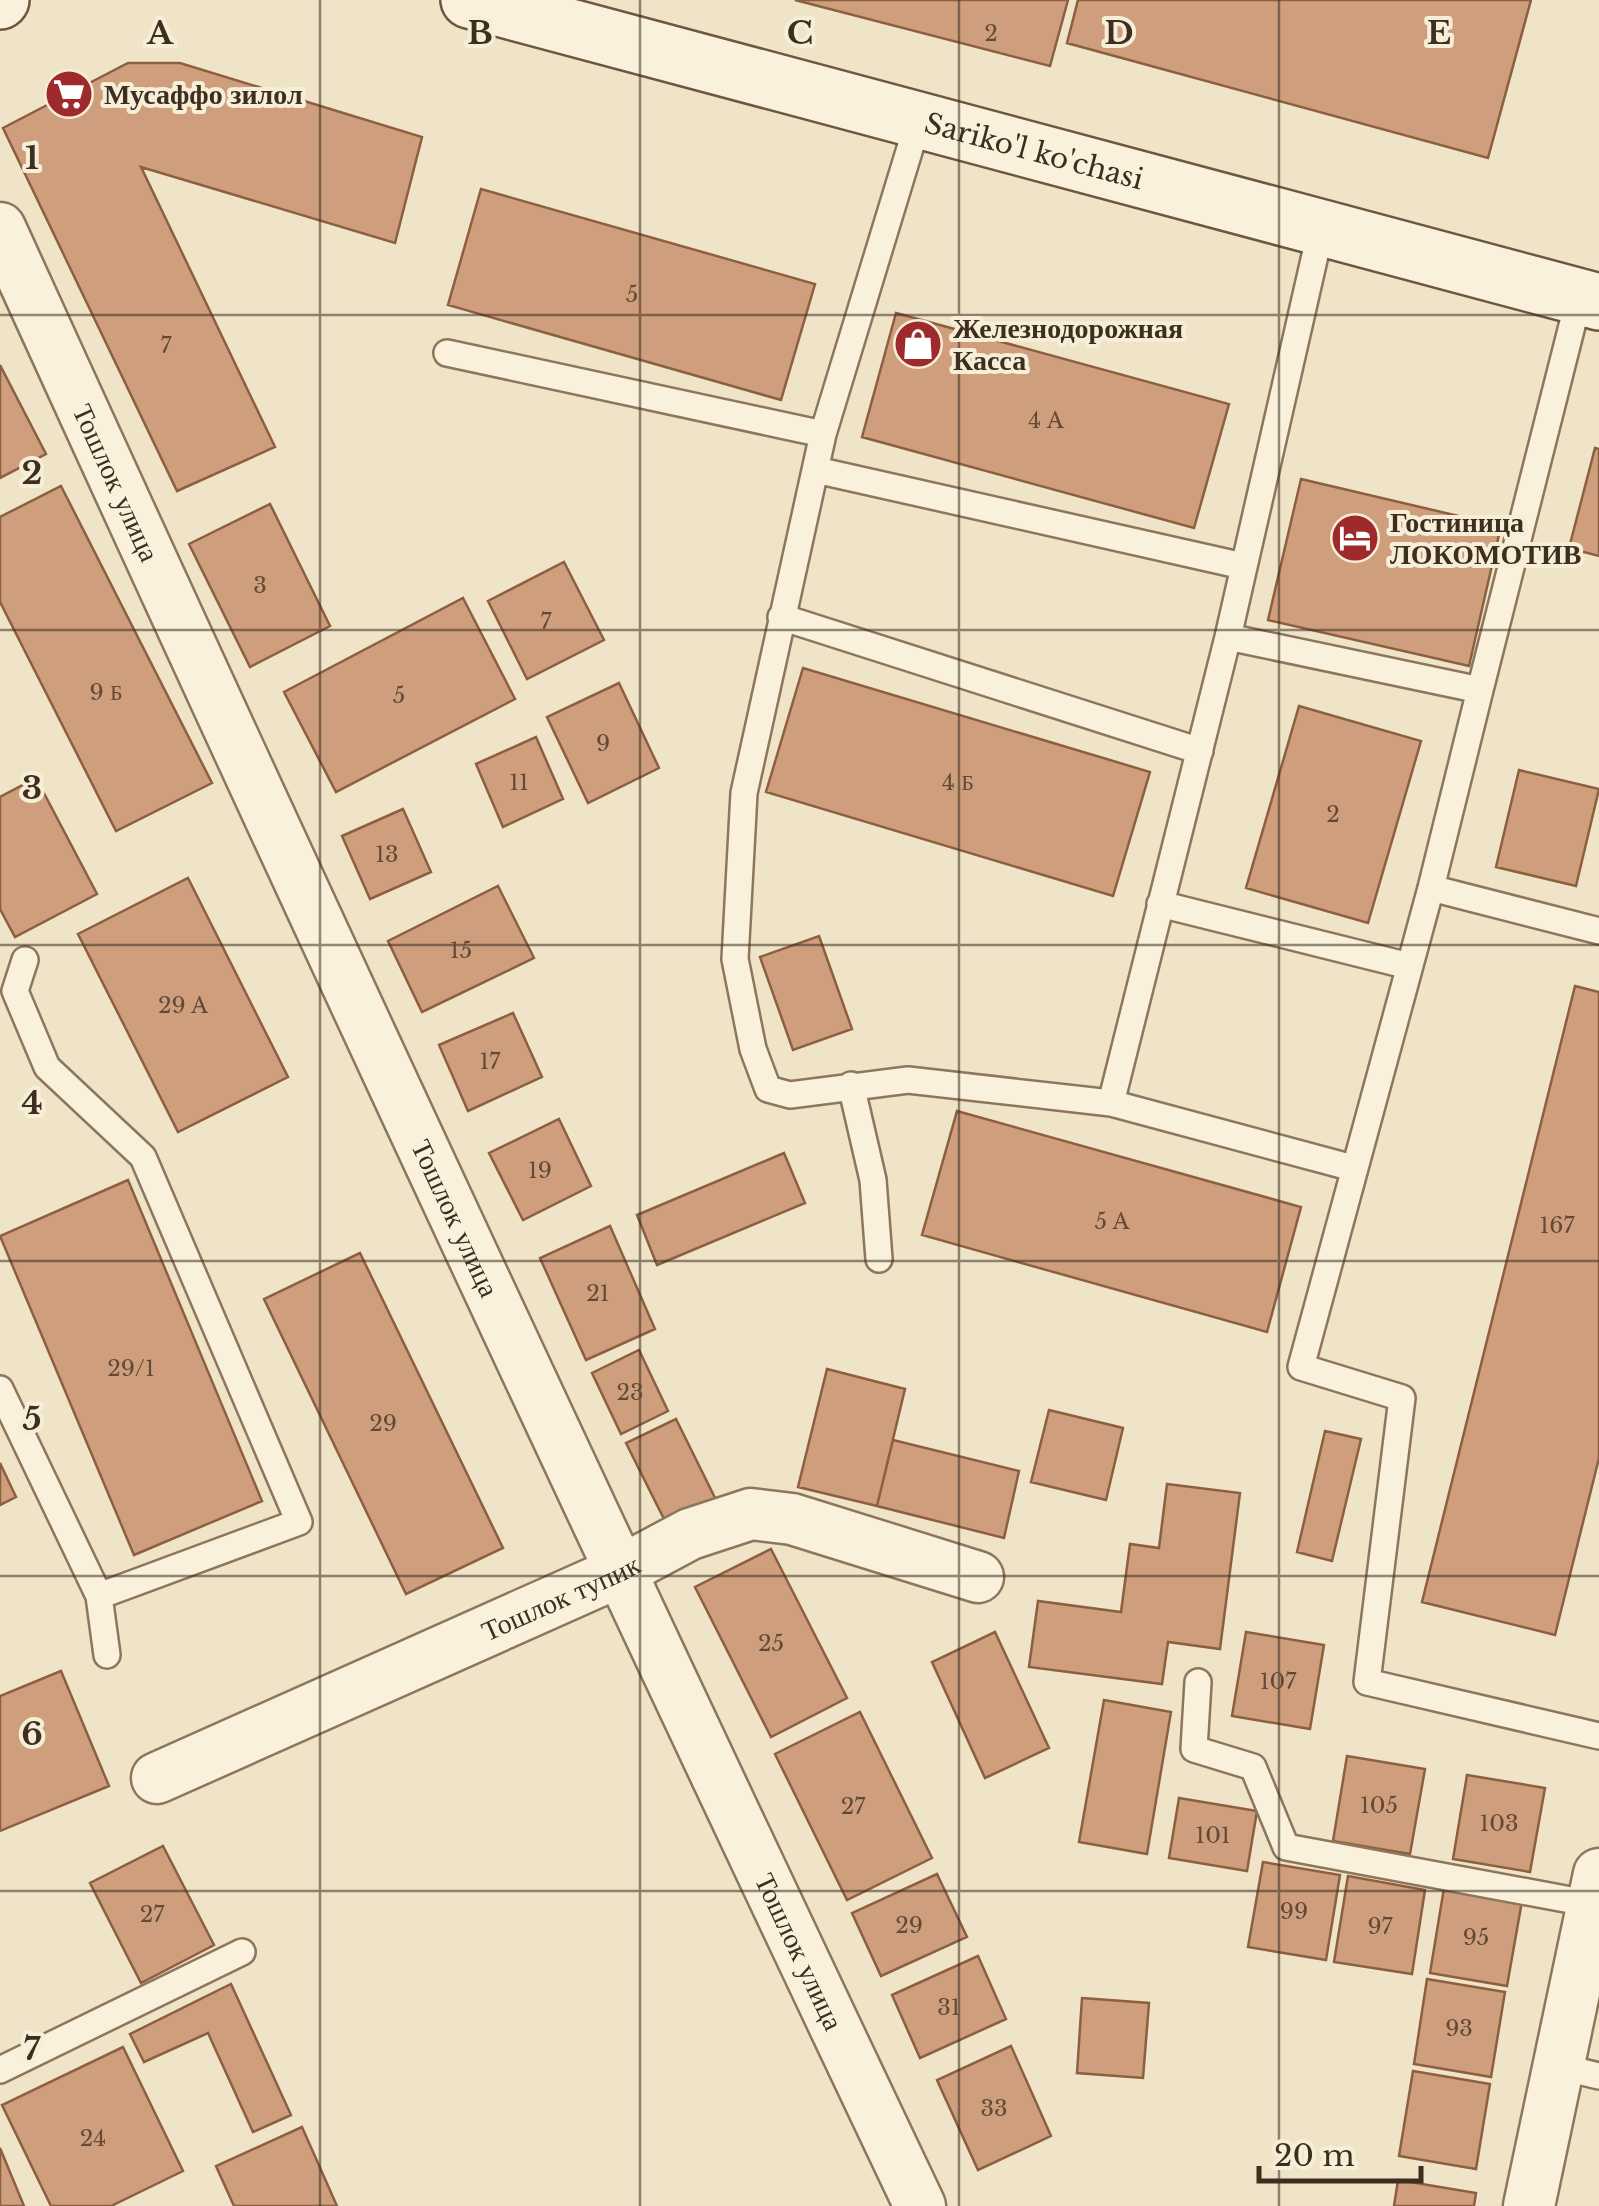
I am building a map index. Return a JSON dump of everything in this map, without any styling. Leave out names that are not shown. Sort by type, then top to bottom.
[{"type":"main road","name":"Sariko'l ko'chasi","points":[[479,1],[1589,300]]},
{"type":"street","name":"Тошлок улица","points":[[0,228],[618,1572],[920,2206]]},
{"type":"street","name":"Тошлок тупик","points":[[157,1778],[618,1572],[690,1534],[752,1514],[792,1519],[978,1578]]},
{"type":"street","points":[[1529,2206],[1578,2071],[1596,1889]]},
{"type":"lane","points":[[918,122],[822,434],[744,793],[736,958],[753,1049],[768,1089],[790,1095],[908,1080],[1112,1103],[1353,1168]]},
{"type":"lane","points":[[1112,1103],[1228,636],[1320,229]]},
{"type":"lane","points":[[1589,300],[1480,690],[1302,1367],[1402,1398],[1368,1682],[1599,1736]]},
{"type":"lane","points":[[447,353],[822,434]]},
{"type":"lane","points":[[816,470],[1243,566]]},
{"type":"lane","points":[[781,617],[1200,750]]},
{"type":"lane","points":[[1228,636],[1480,690]]},
{"type":"lane","points":[[1431,888],[1599,931]]},
{"type":"lane","points":[[1160,904],[1410,966]]},
{"type":"lane","points":[[26,960],[14,992],[47,1068],[143,1156],[299,1522],[99,1596]]},
{"type":"lane","points":[[851,1085],[873,1180],[879,1259]]},
{"type":"lane","points":[[0,1389],[99,1596],[107,1655]]},
{"type":"lane","points":[[1198,1682],[1194,1749],[1253,1768],[1286,1847],[1596,1889]]},
{"type":"lane","points":[[0,2070],[242,1952]]},
{"type":"building","points":[[795,0],[1068,0],[1050,66]]},
{"type":"building","points":[[1078,0],[1531,0],[1488,158],[1067,43]]},
{"type":"building","points":[[128,63],[180,63],[422,137],[395,243],[141,167],[275,447],[177,491],[3,128]]},
{"type":"building","points":[[481,189],[815,284],[781,400],[448,305]]},
{"type":"building","points":[[896,313],[1229,404],[1194,528],[862,437]]},
{"type":"building","points":[[0,365],[46,454],[0,478]]},
{"type":"building","points":[[1595,448],[1599,449],[1599,556],[1569,548]]},
{"type":"building","points":[[1301,479],[1501,526],[1469,666],[1268,620]]},
{"type":"building","points":[[61,486],[212,783],[116,831],[0,602],[0,517]]},
{"type":"building","points":[[270,504],[330,626],[250,667],[189,544]]},
{"type":"building","points":[[564,562],[604,640],[527,679],[488,601]]},
{"type":"building","points":[[463,598],[515,699],[336,792],[284,692]]},
{"type":"building","points":[[803,668],[1150,772],[1113,896],[766,792]]},
{"type":"building","points":[[619,683],[659,768],[588,803],[547,717]]},
{"type":"building","points":[[1299,706],[1421,741],[1368,923],[1246,888]]},
{"type":"building","points":[[536,737],[563,799],[503,827],[476,764]]},
{"type":"building","points":[[1519,770],[1599,789],[1576,886],[1496,867]]},
{"type":"building","points":[[36,778],[97,894],[15,937],[0,909],[0,797]]},
{"type":"building","points":[[403,809],[431,872],[370,899],[342,836]]},
{"type":"building","points":[[188,878],[288,1077],[178,1132],[78,934]]},
{"type":"building","points":[[498,886],[534,958],[422,1012],[388,941]]},
{"type":"building","points":[[819,936],[852,1029],[793,1050],[760,957]]},
{"type":"building","points":[[1575,986],[1599,992],[1599,1458],[1555,1635],[1422,1602]]},
{"type":"building","points":[[513,1013],[542,1077],[468,1111],[439,1045]]},
{"type":"building","points":[[957,1111],[1301,1207],[1267,1332],[922,1235]]},
{"type":"building","points":[[559,1119],[591,1186],[523,1220],[489,1153]]},
{"type":"building","points":[[784,1153],[805,1203],[657,1265],[637,1215]]},
{"type":"building","points":[[128,1180],[262,1501],[134,1555],[0,1236]]},
{"type":"building","points":[[610,1226],[655,1329],[586,1360],[540,1258]]},
{"type":"building","points":[[360,1253],[503,1548],[406,1594],[264,1299]]},
{"type":"building","points":[[639,1350],[668,1411],[621,1434],[592,1373]]},
{"type":"building","points":[[827,1369],[905,1389],[877,1506],[798,1487]]},
{"type":"building","points":[[1049,1410],[1123,1428],[1106,1500],[1031,1482]]},
{"type":"building","points":[[676,1419],[722,1512],[673,1537],[626,1443]]},
{"type":"building","points":[[1325,1431],[1361,1439],[1332,1561],[1297,1552]]},
{"type":"building","points":[[893,1440],[1019,1471],[1004,1538],[877,1506]]},
{"type":"building","points":[[0,1463],[16,1497],[0,1505]]},
{"type":"building","points":[[1167,1484],[1240,1493],[1220,1649],[1168,1642],[1162,1684],[1029,1667],[1038,1601],[1121,1612],[1130,1544],[1159,1548]]},
{"type":"building","points":[[771,1549],[847,1698],[771,1737],[695,1587]]},
{"type":"building","points":[[995,1632],[1049,1748],[985,1778],[932,1662]]},
{"type":"building","points":[[1246,1632],[1324,1645],[1310,1729],[1232,1716]]},
{"type":"building","points":[[61,1671],[109,1786],[0,1831],[0,1696]]},
{"type":"building","points":[[1104,1700],[1171,1712],[1147,1854],[1079,1842]]},
{"type":"building","points":[[860,1712],[932,1858],[847,1900],[775,1754]]},
{"type":"building","points":[[1347,1756],[1425,1769],[1410,1854],[1333,1841]]},
{"type":"building","points":[[1467,1775],[1545,1788],[1530,1872],[1453,1859]]},
{"type":"building","points":[[1179,1798],[1257,1811],[1247,1871],[1169,1858]]},
{"type":"building","points":[[163,1846],[214,1945],[141,1983],[90,1883]]},
{"type":"building","points":[[1263,1862],[1340,1875],[1326,1960],[1248,1947]]},
{"type":"building","points":[[937,1874],[967,1937],[881,1976],[852,1913]]},
{"type":"building","points":[[1348,1876],[1425,1890],[1412,1974],[1334,1962]]},
{"type":"building","points":[[1444,1888],[1522,1901],[1507,1986],[1430,1973]]},
{"type":"building","points":[[978,1956],[1006,2019],[920,2058],[892,1995]]},
{"type":"building","points":[[1427,1979],[1505,1992],[1491,2077],[1414,2064]]},
{"type":"building","points":[[231,1984],[291,2115],[253,2132],[208,2033],[144,2062],[130,2034]]},
{"type":"building","points":[[1082,1998],[1149,2003],[1143,2078],[1077,2073]]},
{"type":"building","points":[[1011,2046],[1051,2136],[978,2170],[937,2080]]},
{"type":"building","points":[[123,2047],[183,2171],[111,2206],[51,2206],[2,2105]]},
{"type":"building","points":[[1413,2071],[1490,2084],[1476,2169],[1399,2156]]},
{"type":"building","points":[[302,2127],[337,2206],[234,2206],[216,2166]]},
{"type":"building","points":[[0,2148],[24,2206],[0,2206]]},
{"type":"building","points":[[1398,2180],[1476,2193],[1474,2206],[1394,2206]]},
{"type":"place","name":"Мусаффо зилол","points":[[69,94]]},
{"type":"place","name":"Железнодорожная Касса","points":[[918,344]]},
{"type":"place","name":"Гостиница ЛОКОМОТИВ","points":[[1355,538]]}]
